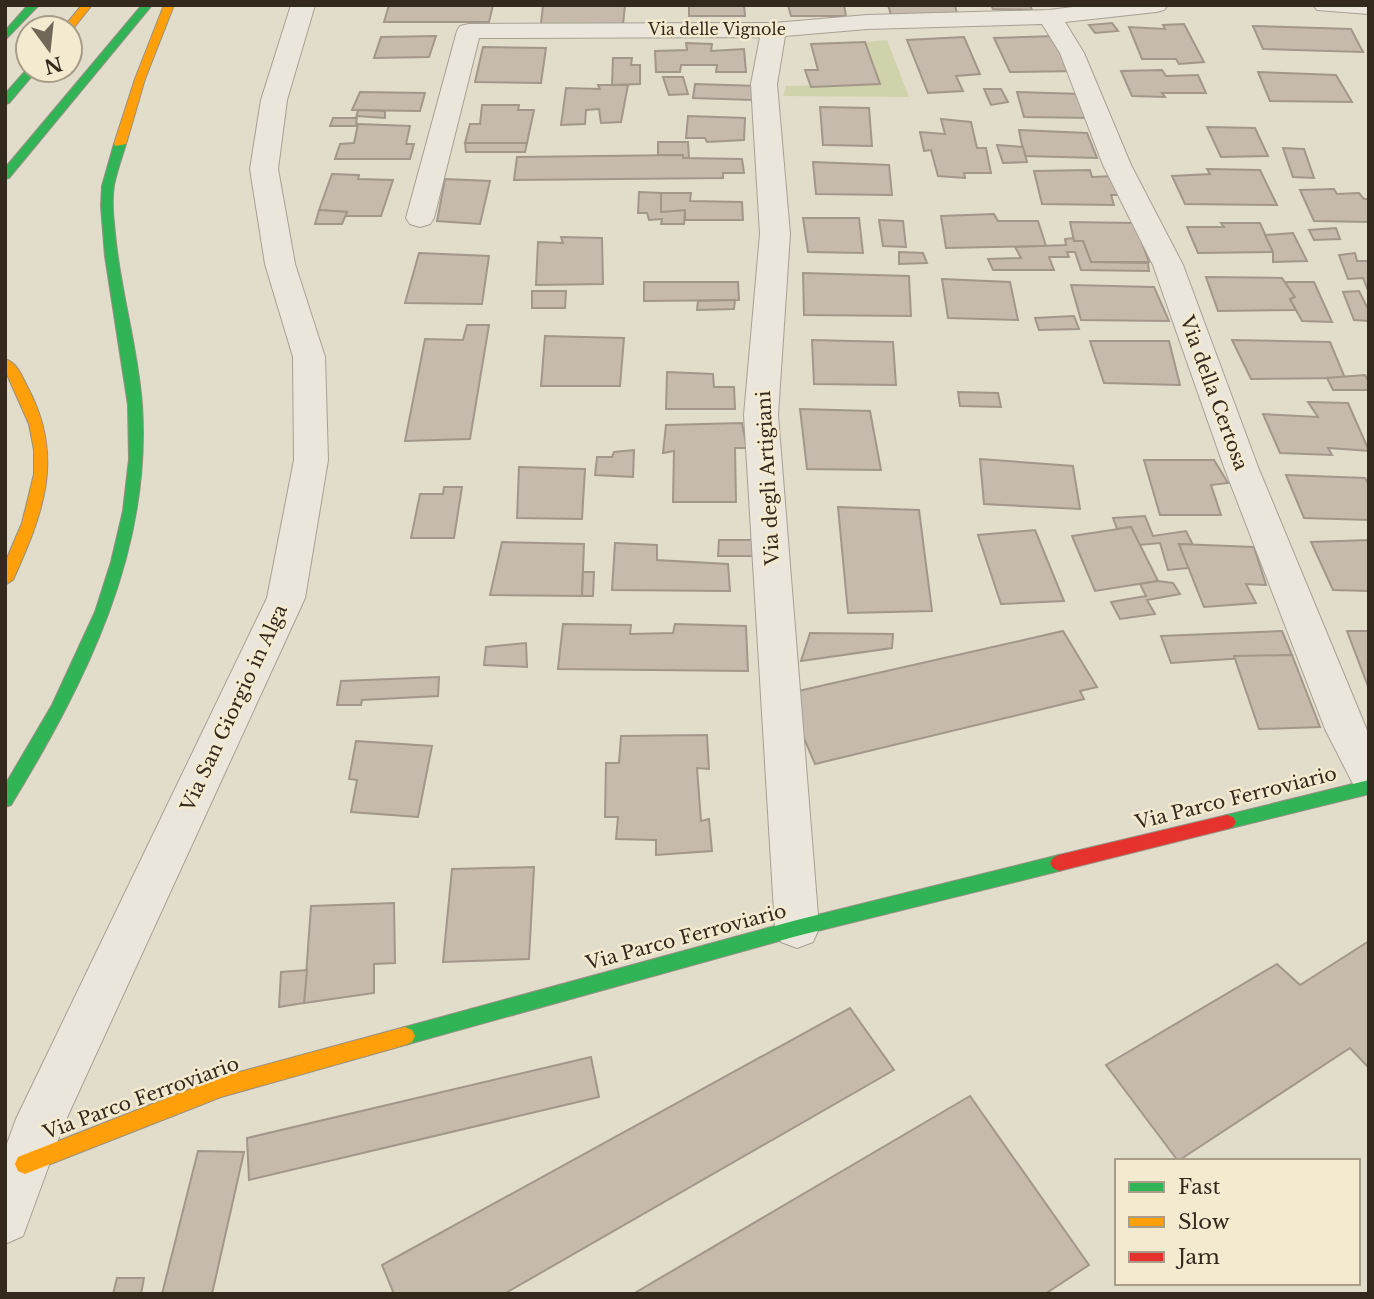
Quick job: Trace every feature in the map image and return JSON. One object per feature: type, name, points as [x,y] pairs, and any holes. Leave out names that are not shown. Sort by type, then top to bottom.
[{"type":"main road","points":[[5,37],[34,5]]},
{"type":"main road","points":[[5,176],[147,5]]},
{"type":"main road","points":[[5,800],[39,748],[78,674],[107,605],[128,530],[134,487],[135,405],[106,195],[130,109],[169,5]]},
{"type":"main road","points":[[5,101],[20,84]]},
{"type":"main road","points":[[5,363],[10,367],[32,407],[41,436],[43,462],[42,491],[5,580]]},
{"type":"main road","name":"Via Parco Ferroviario","points":[[25,1164],[221,1087],[797,928],[1369,787]]},
{"type":"street","name":"Via San Giorgio in Alga","points":[[5,1219],[41,1119],[286,598],[311,460],[309,357],[281,264],[264,169],[274,100],[303,5]]},
{"type":"street","points":[[518,31],[525,5]]},
{"type":"street","name":"Via delle Vignole","points":[[419,218],[469,31],[518,31],[658,17],[774,30],[866,14],[1049,17],[1156,5]]},
{"type":"street","points":[[1325,5],[1369,7]]},
{"type":"street","name":"Via della Certosa","points":[[1049,17],[1072,53],[1116,165],[1168,265],[1250,492],[1345,729],[1369,774]]},
{"type":"street","name":"Via degli Artigiani","points":[[774,30],[764,84],[775,234],[761,415],[797,928]]},
{"type":"green space","points":[[887,40],[909,97],[783,96],[786,86],[879,84],[865,42]]},
{"type":"building","points":[[389,5],[493,5],[489,22],[384,22]]},
{"type":"building","points":[[543,5],[625,5],[623,25],[541,24]]},
{"type":"building","points":[[689,5],[744,5],[745,16],[689,16]]},
{"type":"building","points":[[788,5],[844,5],[846,16],[791,16]]},
{"type":"building","points":[[888,5],[955,5],[957,14],[891,15]]},
{"type":"building","points":[[991,5],[1030,5],[1032,10],[993,9]]},
{"type":"building","points":[[1112,23],[1118,31],[1095,33],[1089,25]]},
{"type":"building","points":[[1184,24],[1204,62],[1179,64],[1176,59],[1142,59],[1129,27],[1165,29],[1163,25]]},
{"type":"building","points":[[1253,26],[1351,29],[1363,52],[1263,49]]},
{"type":"building","points":[[436,36],[429,57],[374,58],[381,37]]},
{"type":"building","points":[[1055,36],[1076,71],[1010,72],[994,38]]},
{"type":"building","points":[[964,37],[980,74],[956,76],[963,91],[928,93],[907,40]]},
{"type":"building","points":[[865,42],[880,84],[811,87],[805,70],[818,70],[811,44]]},
{"type":"building","points":[[686,43],[712,44],[711,51],[744,49],[746,72],[716,72],[717,65],[681,65],[680,72],[656,72],[655,51],[687,50]]},
{"type":"building","points":[[483,47],[546,48],[541,83],[475,82]]},
{"type":"building","points":[[613,58],[632,58],[631,65],[640,65],[640,84],[612,85]]},
{"type":"building","points":[[1162,70],[1166,76],[1198,75],[1206,93],[1162,93],[1165,97],[1132,96],[1121,71]]},
{"type":"building","points":[[1258,72],[1336,75],[1352,102],[1270,101]]},
{"type":"building","points":[[663,77],[683,77],[688,94],[669,95]]},
{"type":"building","points":[[695,84],[758,86],[754,100],[693,98]]},
{"type":"building","points":[[598,85],[628,85],[621,122],[601,123],[599,109],[586,110],[585,124],[561,125],[566,88],[600,89]]},
{"type":"building","points":[[984,89],[1001,89],[1008,102],[991,105]]},
{"type":"building","points":[[360,92],[425,93],[420,111],[352,110]]},
{"type":"building","points":[[1017,92],[1083,94],[1091,118],[1024,117]]},
{"type":"building","points":[[482,105],[519,105],[518,110],[534,110],[527,143],[465,143],[470,124],[480,124]]},
{"type":"building","points":[[820,107],[869,108],[872,146],[823,145]]},
{"type":"building","points":[[358,110],[385,111],[385,118],[357,116],[356,126],[330,126],[333,118],[356,118]]},
{"type":"building","points":[[688,116],[745,118],[744,140],[707,142],[705,138],[686,138]]},
{"type":"building","points":[[941,119],[971,122],[977,148],[986,148],[991,173],[964,173],[965,178],[938,176],[931,150],[924,151],[920,132],[945,134]]},
{"type":"building","points":[[358,124],[410,126],[406,144],[414,144],[410,159],[335,159],[340,144],[354,143]]},
{"type":"building","points":[[1207,127],[1255,128],[1268,156],[1221,157]]},
{"type":"building","points":[[1019,130],[1087,133],[1097,158],[1024,156]]},
{"type":"building","points":[[658,142],[688,142],[689,158],[683,158],[683,155],[658,155]]},
{"type":"building","points":[[465,143],[527,143],[525,152],[466,152]]},
{"type":"building","points":[[997,145],[1023,147],[1027,162],[1003,163]]},
{"type":"building","points":[[1283,148],[1304,149],[1314,178],[1293,177]]},
{"type":"building","points":[[683,155],[683,158],[742,159],[744,173],[723,173],[723,178],[514,180],[517,157]]},
{"type":"building","points":[[813,162],[889,165],[892,195],[816,194]]},
{"type":"building","points":[[1207,169],[1260,170],[1277,205],[1185,204],[1172,176],[1210,174]]},
{"type":"building","points":[[1090,170],[1092,177],[1114,176],[1121,195],[1111,195],[1114,205],[1042,204],[1034,171]]},
{"type":"building","points":[[332,174],[359,175],[358,179],[393,180],[381,216],[345,216],[347,212],[319,210]]},
{"type":"building","points":[[445,179],[490,181],[480,224],[437,221]]},
{"type":"building","points":[[1334,189],[1337,194],[1359,193],[1364,199],[1369,199],[1369,222],[1314,221],[1300,190]]},
{"type":"building","points":[[639,192],[661,193],[661,212],[685,210],[684,224],[661,224],[662,219],[649,220],[647,213],[638,213]]},
{"type":"building","points":[[661,193],[691,193],[690,201],[742,202],[743,220],[685,220],[685,210],[661,212]]},
{"type":"building","points":[[319,210],[347,212],[342,224],[315,224]]},
{"type":"building","points":[[994,214],[998,221],[1038,221],[1046,246],[946,248],[941,216]]},
{"type":"building","points":[[803,218],[859,218],[863,253],[808,252]]},
{"type":"building","points":[[879,220],[903,221],[906,247],[883,246]]},
{"type":"building","points":[[1070,222],[1135,223],[1149,262],[1091,262],[1083,241],[1074,241]]},
{"type":"building","points":[[1221,223],[1260,223],[1273,252],[1198,253],[1187,227],[1224,227]]},
{"type":"building","points":[[1336,228],[1340,239],[1314,240],[1309,230]]},
{"type":"building","points":[[1293,233],[1307,261],[1273,262],[1273,252],[1265,235]]},
{"type":"building","points":[[561,237],[602,238],[603,284],[536,285],[538,242],[563,243]]},
{"type":"building","points":[[1073,238],[1074,241],[1083,241],[1091,262],[1148,263],[1149,271],[1081,270],[1075,252],[1067,252],[1069,257],[1049,257],[1054,270],[993,270],[988,259],[1021,258],[1015,247],[1066,245],[1065,239]]},
{"type":"building","points":[[899,252],[923,253],[927,263],[899,264]]},
{"type":"building","points":[[419,253],[489,256],[482,304],[405,303]]},
{"type":"building","points":[[1355,253],[1357,261],[1369,261],[1369,293],[1363,278],[1348,279],[1339,255]]},
{"type":"building","points":[[803,273],[909,276],[911,316],[804,315]]},
{"type":"building","points":[[1206,277],[1282,278],[1295,297],[1290,299],[1296,310],[1218,311]]},
{"type":"building","points":[[942,279],[1010,282],[1018,320],[948,318]]},
{"type":"building","points":[[644,282],[738,282],[739,300],[644,301]]},
{"type":"building","points":[[1285,282],[1314,282],[1332,322],[1302,321],[1290,299],[1295,297]]},
{"type":"building","points":[[1071,285],[1154,287],[1169,321],[1081,320]]},
{"type":"building","points":[[532,291],[566,291],[565,308],[532,308]]},
{"type":"building","points":[[1359,291],[1369,311],[1369,321],[1354,320],[1343,292]]},
{"type":"building","points":[[735,300],[734,309],[697,310],[698,301]]},
{"type":"building","points":[[1074,316],[1079,329],[1039,330],[1035,318]]},
{"type":"building","points":[[467,325],[489,325],[470,439],[405,441],[425,339],[463,340]]},
{"type":"building","points":[[545,336],[624,338],[620,386],[541,386]]},
{"type":"building","points":[[812,340],[893,342],[896,385],[814,384]]},
{"type":"building","points":[[1232,340],[1330,342],[1345,378],[1251,379]]},
{"type":"building","points":[[1090,341],[1169,341],[1180,385],[1104,383]]},
{"type":"building","points":[[667,372],[713,374],[714,387],[734,387],[735,409],[666,409]]},
{"type":"building","points":[[1365,375],[1369,390],[1333,390],[1327,378]]},
{"type":"building","points":[[958,392],[998,393],[1001,407],[960,406]]},
{"type":"building","points":[[1308,402],[1348,403],[1369,451],[1328,448],[1332,455],[1280,453],[1263,414],[1318,417]]},
{"type":"building","points":[[800,409],[870,411],[881,470],[807,469]]},
{"type":"building","points":[[742,423],[747,448],[735,448],[736,502],[673,502],[674,451],[663,453],[666,425]]},
{"type":"building","points":[[634,450],[633,477],[595,475],[597,457],[612,457],[614,452]]},
{"type":"building","points":[[980,459],[1073,466],[1080,509],[984,504]]},
{"type":"building","points":[[1144,460],[1214,460],[1228,483],[1211,485],[1221,515],[1160,515]]},
{"type":"building","points":[[519,467],[585,469],[582,519],[517,518]]},
{"type":"building","points":[[1286,475],[1365,478],[1369,485],[1369,520],[1304,518]]},
{"type":"building","points":[[444,487],[462,487],[454,538],[411,538],[420,494],[443,494]]},
{"type":"building","points":[[838,507],[919,510],[932,611],[848,613]]},
{"type":"building","points":[[1145,516],[1153,536],[1186,531],[1193,545],[1179,544],[1189,568],[1168,570],[1160,543],[1139,545],[1131,527],[1117,529],[1113,518]]},
{"type":"building","points":[[1131,527],[1158,581],[1095,591],[1072,536]]},
{"type":"building","points":[[1035,530],[1064,601],[1001,604],[978,535]]},
{"type":"building","points":[[719,540],[760,540],[760,556],[718,556]]},
{"type":"building","points":[[1369,540],[1369,591],[1333,590],[1311,542]]},
{"type":"building","points":[[502,542],[584,544],[582,596],[490,595]]},
{"type":"building","points":[[615,543],[657,545],[657,560],[728,564],[730,591],[612,590]]},
{"type":"building","points":[[1179,544],[1254,547],[1266,585],[1246,584],[1256,603],[1204,607]]},
{"type":"building","points":[[583,572],[594,572],[593,596],[582,596]]},
{"type":"building","points":[[1158,581],[1173,583],[1180,594],[1147,600],[1155,614],[1120,619],[1111,602],[1146,596],[1140,584]]},
{"type":"building","points":[[563,624],[631,625],[630,634],[673,633],[675,624],[746,626],[748,671],[558,669]]},
{"type":"building","points":[[1063,631],[1097,687],[1080,691],[1084,699],[815,764],[785,694]]},
{"type":"building","points":[[1282,631],[1292,655],[1171,663],[1161,636]]},
{"type":"building","points":[[1347,631],[1369,631],[1369,689]]},
{"type":"building","points":[[810,633],[893,634],[892,648],[801,661]]},
{"type":"building","points":[[526,643],[527,667],[484,665],[486,647]]},
{"type":"building","points":[[1292,655],[1320,727],[1259,729],[1234,656]]},
{"type":"building","points":[[439,677],[438,696],[362,700],[361,705],[337,705],[341,681]]},
{"type":"building","points":[[707,735],[709,769],[697,768],[701,821],[709,819],[712,851],[656,855],[656,840],[616,839],[618,817],[605,817],[606,763],[619,763],[621,736]]},
{"type":"building","points":[[356,741],[432,746],[418,817],[351,812],[357,780],[349,779]]},
{"type":"building","points":[[534,867],[529,959],[443,962],[452,869]]},
{"type":"building","points":[[394,903],[395,963],[374,964],[374,993],[304,1003],[311,906]]},
{"type":"building","points":[[1369,941],[1369,1068],[1350,1048],[1181,1159],[1176,1159],[1106,1065],[1277,964],[1300,985]]},
{"type":"building","points":[[307,970],[304,1003],[279,1007],[281,972]]},
{"type":"building","points":[[850,1008],[894,1070],[504,1294],[394,1294],[382,1265]]},
{"type":"building","points":[[591,1057],[599,1097],[249,1180],[247,1138]]},
{"type":"building","points":[[970,1096],[1089,1265],[1045,1294],[633,1294]]},
{"type":"building","points":[[198,1151],[244,1152],[212,1294],[162,1294]]},
{"type":"building","points":[[117,1278],[144,1278],[141,1294],[113,1294]]},
{"type":"traffic: fast","points":[[5,37],[34,5]]},
{"type":"traffic: fast","points":[[5,176],[147,5]]},
{"type":"traffic: fast","points":[[5,101],[20,84]]},
{"type":"traffic: fast","points":[[5,800],[33,755],[82,661],[103,612],[119,562],[130,511],[136,459],[135,405],[111,256],[107,206],[108,186],[120,144]]},
{"type":"traffic: fast","points":[[1227,822],[1369,787]]},
{"type":"traffic: fast","points":[[405,1036],[797,928],[1059,863]]},
{"type":"traffic: slow","points":[[80,14],[87,5]]},
{"type":"traffic: slow","points":[[120,144],[140,79],[169,5]]},
{"type":"traffic: slow","points":[[5,363],[10,367],[26,397],[36,424],[41,450],[37,498],[30,523],[5,580]]},
{"type":"traffic: slow","points":[[25,1164],[221,1087],[405,1036]]},
{"type":"traffic: jam","points":[[1059,863],[1227,822]]}]
